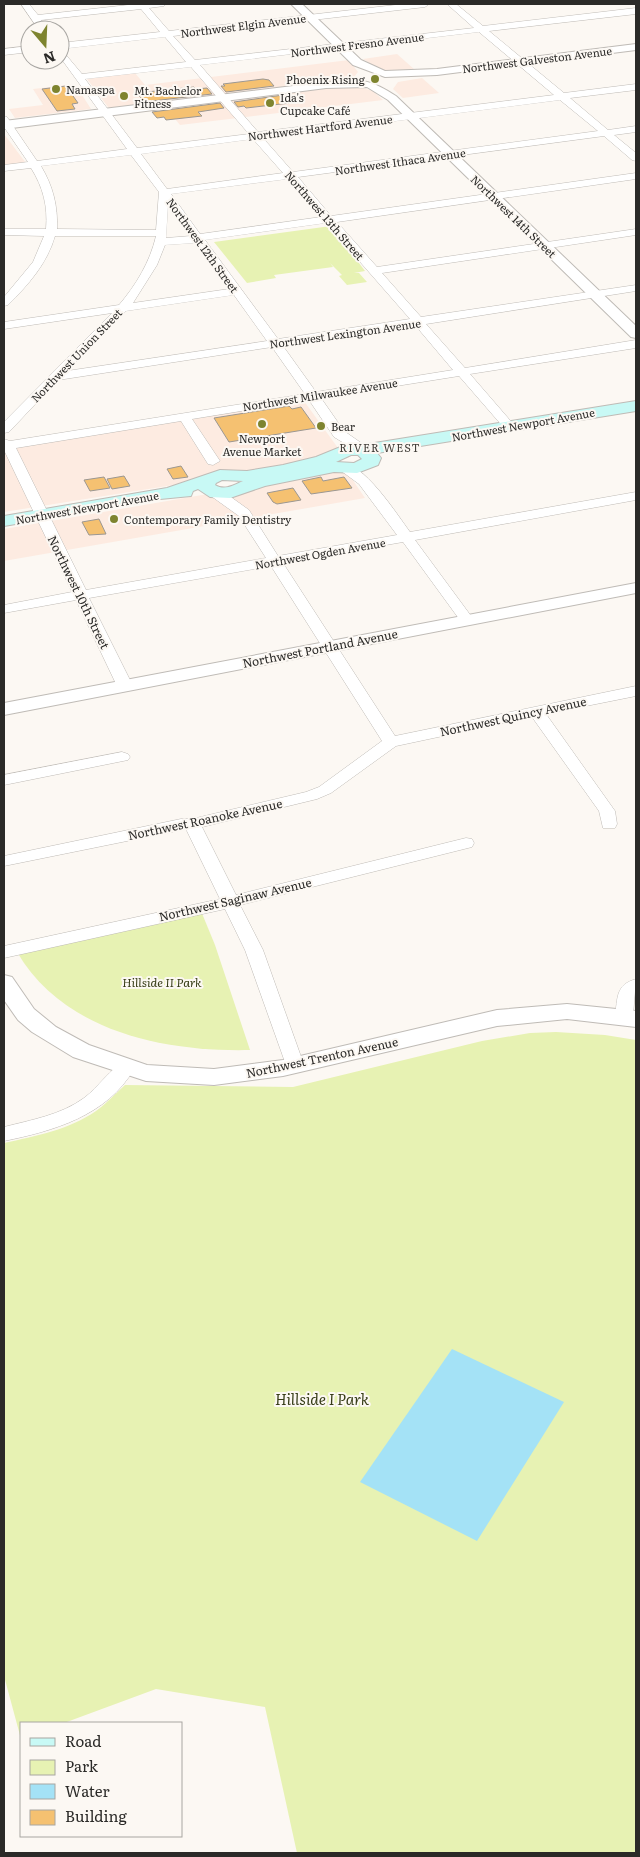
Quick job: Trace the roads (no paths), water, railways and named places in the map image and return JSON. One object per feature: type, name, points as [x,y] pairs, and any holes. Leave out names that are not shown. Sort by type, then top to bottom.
[{"type":"main road","name":"Northwest Newport Avenue","points":[[339,457],[357,468],[388,453],[419,442],[633,405]]},
{"type":"main road","points":[[237,486],[294,474],[339,457]]},
{"type":"main road","name":"Northwest Newport Avenue","points":[[4,521],[211,486],[237,486]]},
{"type":"street","points":[[25,4],[35,18],[161,4]]},
{"type":"street","points":[[296,4],[357,63],[387,78],[388,88],[394,95],[392,98]]},
{"type":"street","name":"Northwest Elgin Avenue","points":[[70,45],[426,4]]},
{"type":"street","points":[[451,4],[636,158]]},
{"type":"street","name":"Northwest 13th Street","points":[[142,5],[509,426]]},
{"type":"street","name":"Northwest Fresno Avenue","points":[[79,77],[636,11]]},
{"type":"street","name":"Northwest Galveston Avenue","points":[[363,81],[636,48]]},
{"type":"street","points":[[4,52],[20,50]]},
{"type":"street","points":[[4,303],[43,258],[51,232],[52,214],[48,193],[34,164],[5,123],[363,81],[357,63]]},
{"type":"street","name":"Northwest 12th Street","points":[[70,65],[312,395],[339,457],[366,464],[407,537],[467,620]]},
{"type":"street","name":"Northwest 14th Street","points":[[363,81],[392,98],[636,334]]},
{"type":"street","name":"Northwest Hartford Avenue","points":[[4,168],[636,87]]},
{"type":"street","name":"Northwest Ithaca Avenue","points":[[164,192],[636,129]]},
{"type":"street","points":[[4,232],[198,238],[636,176]]},
{"type":"street","name":"Northwest Union Street","points":[[4,429],[89,344],[122,308],[147,275],[160,238],[164,192]]},
{"type":"street","points":[[374,271],[636,232]]},
{"type":"street","name":"Northwest Lexington Avenue","points":[[54,377],[636,288]]},
{"type":"street","points":[[4,325],[236,290]]},
{"type":"street","name":"Northwest Milwaukee Avenue","points":[[6,444],[636,344]]},
{"type":"street","points":[[184,416],[213,461],[237,486],[244,513],[391,742]]},
{"type":"street","name":"Northwest 10th Street","points":[[6,444],[125,686]]},
{"type":"street","points":[[211,486],[213,461]]},
{"type":"street","name":"Northwest Ogden Avenue","points":[[4,609],[636,496]]},
{"type":"street","name":"Northwest Portland Avenue","points":[[4,709],[636,588]]},
{"type":"street","name":"Northwest Quincy Avenue","points":[[391,742],[636,691]]},
{"type":"street","points":[[536,712],[607,811],[609,824]]},
{"type":"street","name":"Northwest Roanoke Avenue","points":[[4,861],[181,824],[192,824],[320,792],[391,742]]},
{"type":"street","points":[[4,780],[122,757]]},
{"type":"street","points":[[192,824],[254,950],[295,1065]]},
{"type":"street","name":"Northwest Saginaw Avenue","points":[[4,952],[230,902],[466,843]]},
{"type":"street","name":"Northwest Trenton Avenue","points":[[4,982],[25,1013],[60,1040],[94,1058],[125,1069],[153,1075],[214,1076],[251,1074],[473,1022],[505,1017],[582,1013],[630,1018],[628,990],[636,985]]},
{"type":"street","points":[[4,1134],[59,1120],[81,1110],[102,1094],[125,1069]]},
{"type":"water","points":[[452,1349],[564,1402],[477,1541],[360,1482]]},
{"type":"place","name":"Phoenix Rising","points":[[375,79]]},
{"type":"place","name":"Namaspa","points":[[56,89]]},
{"type":"place","name":"Mt. Bachelor Fitness","points":[[124,96]]},
{"type":"place","name":"Ida's Cupcake Café","points":[[270,103]]},
{"type":"place","name":"Newport Avenue Market","points":[[262,424]]},
{"type":"place","name":"Bear","points":[[321,426]]},
{"type":"place","name":"Contemporary Family Dentistry","points":[[114,519]]},
{"type":"district","name":"RIVER WEST","points":[[380,447]]},
{"type":"park label","name":"Hillside II Park","points":[[162,982]]},
{"type":"park label","name":"Hillside I Park","points":[[322,1398]]}]
